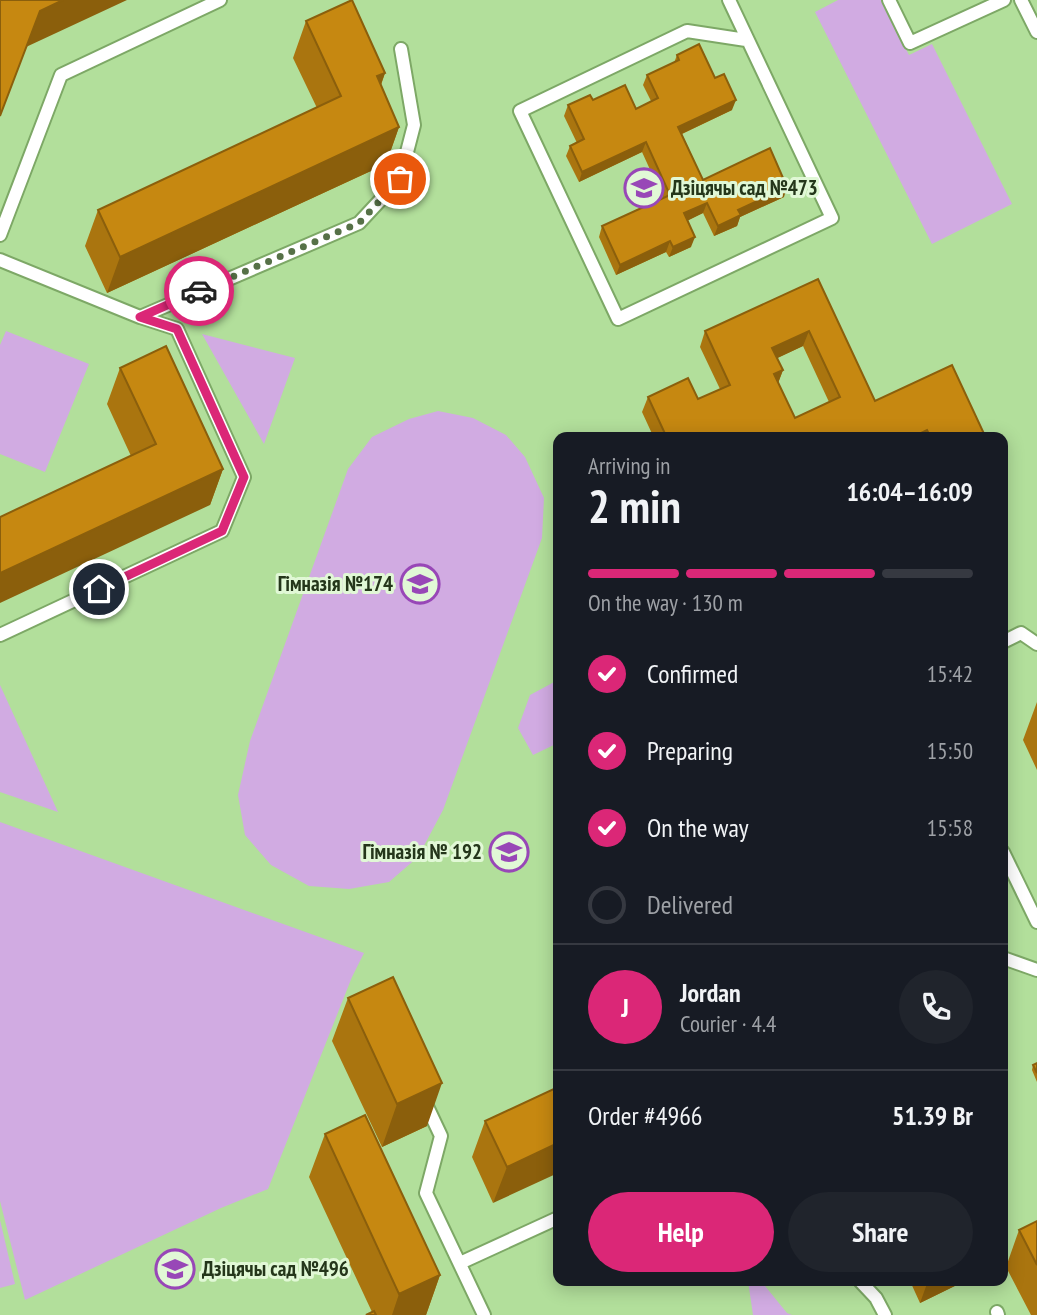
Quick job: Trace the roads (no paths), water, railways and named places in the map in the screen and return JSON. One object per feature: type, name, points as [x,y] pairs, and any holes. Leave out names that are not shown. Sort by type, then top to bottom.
[{"type":"lane","points":[[0,234],[61,75],[220,0]]},
{"type":"lane","points":[[729,0],[832,218],[618,319],[520,111],[687,31],[746,40]]},
{"type":"lane","points":[[889,0],[910,43],[1004,0]]},
{"type":"lane","points":[[1021,0],[1037,32]]},
{"type":"lane","points":[[140,317],[359,223],[400,179],[414,125],[401,49]]},
{"type":"lane","points":[[0,260],[140,317],[177,329],[244,477],[222,531],[0,635]]},
{"type":"lane","points":[[1008,640],[1021,633],[1037,644]]},
{"type":"lane","points":[[1008,862],[1037,922]]},
{"type":"lane","points":[[1008,960],[1037,970]]},
{"type":"lane","points":[[418,1088],[441,1136],[426,1193],[484,1315]]},
{"type":"lane","points":[[460,1263],[553,1220]]},
{"type":"lane","points":[[865,1286],[876,1298],[885,1315]]},
{"type":"place","name":"Дзіцячы сад №473","points":[[644,188]]},
{"type":"place","name":"Гімназія №174","points":[[420,584]]},
{"type":"place","name":"Гімназія № 192","points":[[509,852]]},
{"type":"place","name":"Дзіцячы сад №496","points":[[175,1269]]}]
